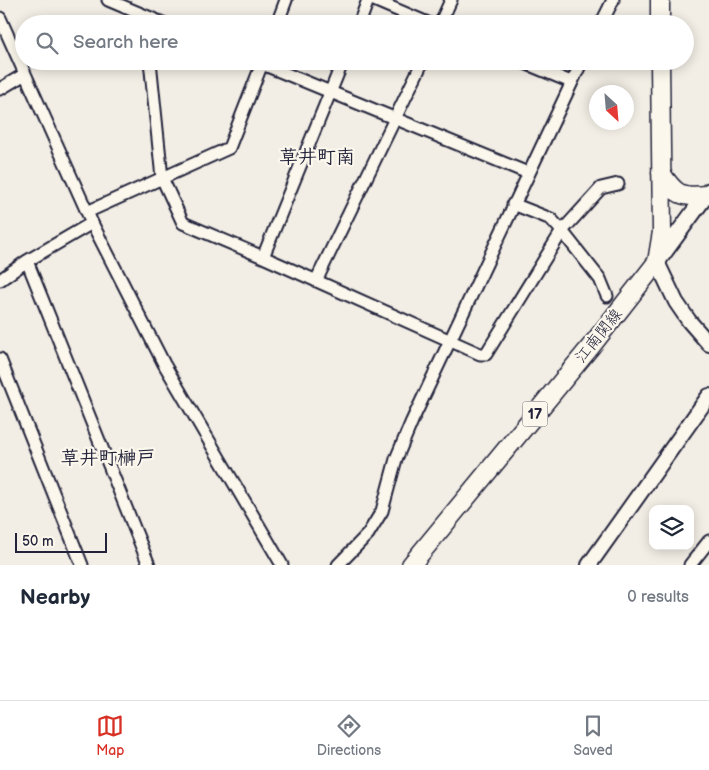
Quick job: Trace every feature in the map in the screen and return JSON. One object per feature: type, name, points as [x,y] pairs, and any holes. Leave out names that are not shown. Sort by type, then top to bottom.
[{"type":"main road","points":[[660,0],[660,15]]},
{"type":"main road","points":[[658,262],[662,232],[660,70]]},
{"type":"main road","points":[[661,174],[671,188],[688,197],[708,193]]},
{"type":"main road","points":[[658,262],[708,193]]},
{"type":"main road","name":"江南関線","points":[[412,565],[658,262]]},
{"type":"street","points":[[108,0],[136,15]]},
{"type":"street","points":[[280,15],[286,0]]},
{"type":"street","points":[[362,15],[368,0]]},
{"type":"street","points":[[374,0],[409,15]]},
{"type":"street","points":[[444,15],[451,0]]},
{"type":"street","points":[[606,15],[613,0]]},
{"type":"street","points":[[0,18],[15,52]]},
{"type":"street","points":[[23,70],[90,217],[164,364],[282,565]]},
{"type":"street","points":[[151,70],[162,178],[182,223],[480,354],[486,354],[562,231],[601,188],[618,184]]},
{"type":"street","points":[[0,280],[90,217],[162,178],[229,148],[257,70]]},
{"type":"street","points":[[279,70],[395,120],[528,173]]},
{"type":"street","points":[[263,257],[340,70]]},
{"type":"street","points":[[316,281],[419,70]]},
{"type":"street","points":[[542,70],[571,82]]},
{"type":"street","points":[[338,565],[368,534],[382,511],[396,458],[412,421],[577,70]]},
{"type":"street","points":[[0,89],[25,74]]},
{"type":"street","points":[[513,204],[551,219],[600,278],[608,296]]},
{"type":"street","points":[[28,261],[149,565]]},
{"type":"street","points":[[658,262],[676,302],[689,321],[709,344]]},
{"type":"street","points":[[0,359],[82,565]]},
{"type":"street","points":[[589,565],[709,396]]},
{"type":"street","points":[[690,565],[709,541]]},
{"type":"district","name":"草井町南","points":[[317,157]]},
{"type":"district","name":"草井町榊戸","points":[[108,458]]}]
